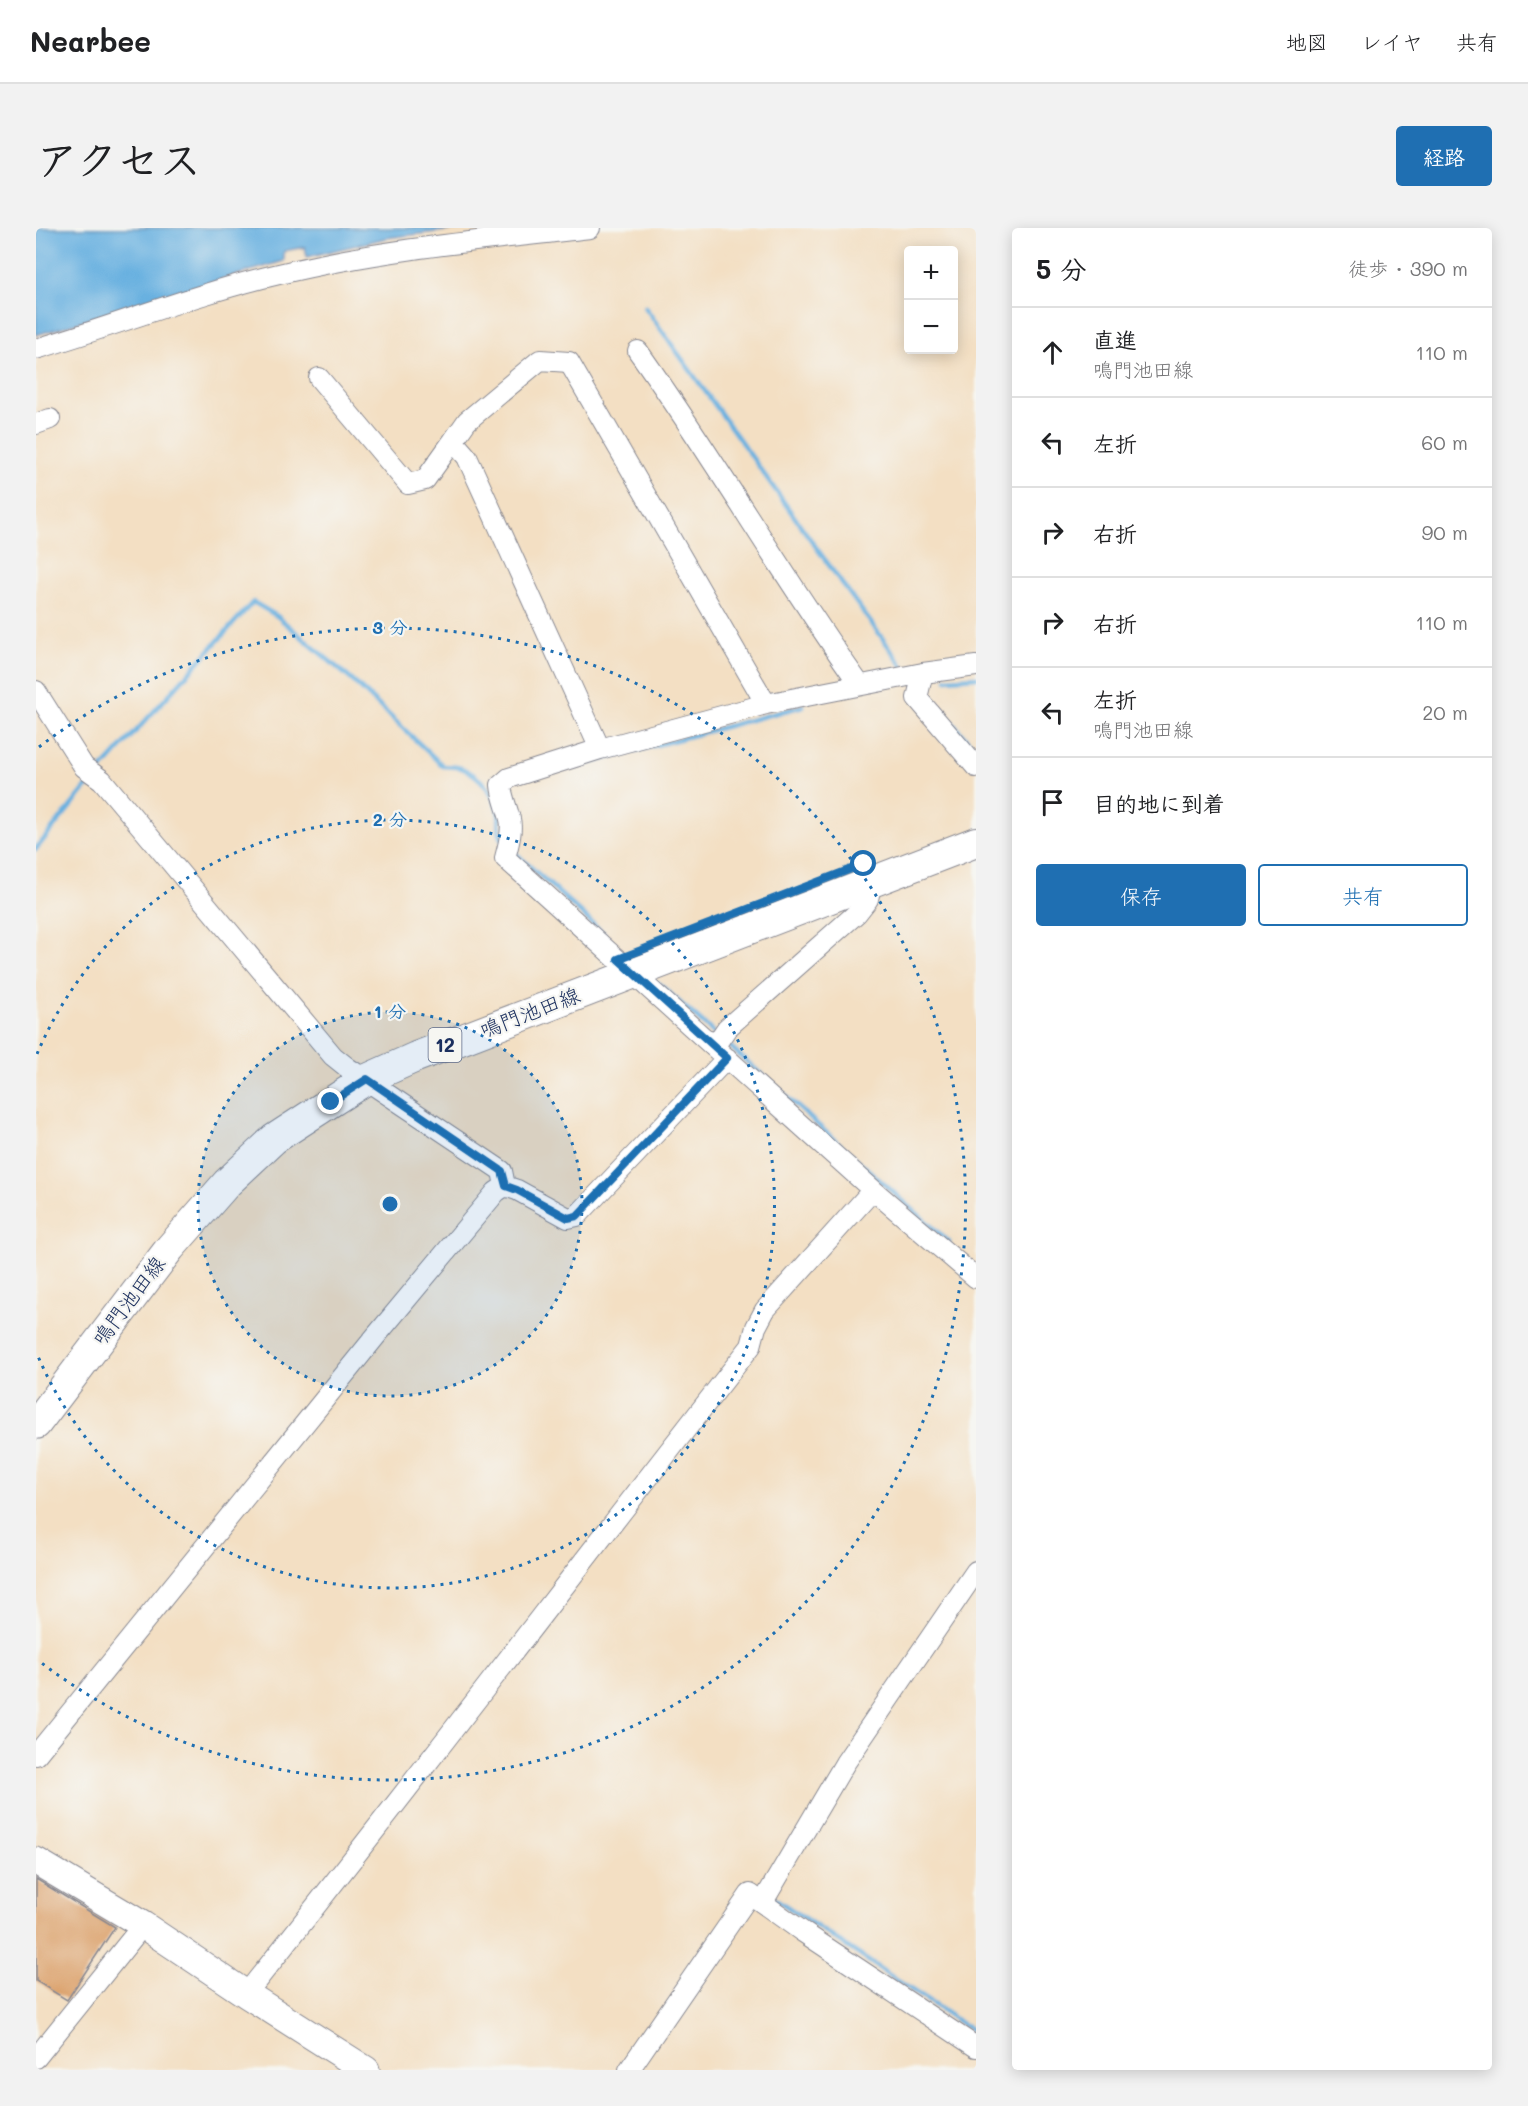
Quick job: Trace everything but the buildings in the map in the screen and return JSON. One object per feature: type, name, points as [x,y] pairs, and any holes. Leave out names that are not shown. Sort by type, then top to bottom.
[{"type":"main road","name":"鳴門池田線","points":[[36,1393],[156,1234],[212,1170],[264,1123],[319,1084],[416,1057],[626,966],[976,821]]},
{"type":"main road","name":"鳴門池田線","points":[[626,966],[872,882],[976,842]]},
{"type":"main road","name":"鳴門池田線","points":[[36,1424],[170,1248],[226,1182],[274,1139],[358,1074]]},
{"type":"street","points":[[36,349],[177,303],[289,272],[375,253],[590,228]]},
{"type":"street","points":[[638,351],[726,481],[815,622],[860,685]]},
{"type":"street","points":[[319,378],[408,484],[425,480],[467,421],[540,360],[569,362],[766,704]]},
{"type":"street","points":[[453,441],[467,457],[600,749]]},
{"type":"street","points":[[976,666],[860,685],[766,704],[600,749],[509,778],[501,785],[502,796],[511,820],[510,839],[505,858],[626,966],[722,1044],[873,1190],[976,1278]]},
{"type":"street","points":[[922,674],[917,698],[976,767]]},
{"type":"street","points":[[36,691],[84,766],[102,780],[333,1056],[502,1171],[506,1186]]},
{"type":"street","points":[[506,1186],[568,1218],[577,1216],[722,1044],[857,913],[868,899],[872,882]]},
{"type":"street","points":[[36,1755],[375,1337],[496,1192],[506,1186]]},
{"type":"street","points":[[246,1994],[752,1346],[756,1327],[765,1310],[873,1190]]},
{"type":"street","points":[[762,1897],[844,1763],[976,1571]]},
{"type":"street","points":[[36,1861],[144,1925],[246,1994],[366,2070]]},
{"type":"street","points":[[629,2070],[750,1894],[762,1897],[803,1932],[976,2046]]},
{"type":"street","points":[[36,2058],[144,1925]]},
{"type":"water","points":[[36,228],[470,228],[386,238],[307,257],[305,247],[284,251],[284,261],[36,335]]},
{"type":"waterway","points":[[645,307],[903,666]]},
{"type":"waterway","points":[[98,773],[253,602],[277,616],[353,681],[443,766],[461,768],[475,775],[486,787],[497,808],[500,832],[504,842]]},
{"type":"waterway","points":[[947,679],[976,677]]},
{"type":"waterway","points":[[928,695],[976,750]]},
{"type":"waterway","points":[[574,767],[803,706]]},
{"type":"waterway","points":[[36,849],[93,779]]},
{"type":"waterway","points":[[512,850],[604,934]]},
{"type":"waterway","points":[[658,983],[716,1035]]},
{"type":"waterway","points":[[725,1042],[949,1242]]},
{"type":"waterway","points":[[773,1897],[976,2033]]},
{"type":"route","points":[[331,1102],[367,1079],[502,1171],[506,1186],[568,1218],[577,1216],[727,1058],[618,959],[864,864]]}]
